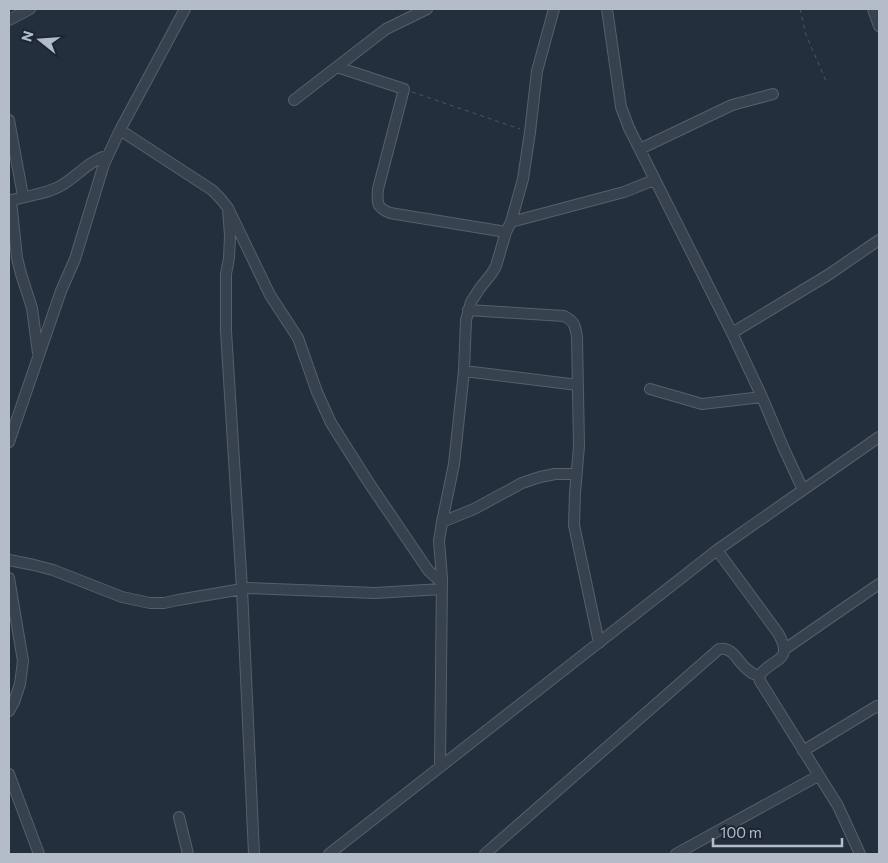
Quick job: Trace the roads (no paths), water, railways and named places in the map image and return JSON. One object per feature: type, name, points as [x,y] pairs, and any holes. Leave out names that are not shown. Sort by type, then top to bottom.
[{"type":"street","points":[[9,20],[30,9]]},
{"type":"street","points":[[9,442],[61,291],[75,259],[104,164],[179,14],[186,9]]},
{"type":"street","points":[[294,100],[386,29],[427,9]]},
{"type":"street","points":[[440,767],[442,586],[439,541],[454,464],[464,370],[466,320],[471,302],[496,266],[506,232],[511,222],[523,178],[537,71],[554,9]]},
{"type":"street","points":[[607,9],[621,107],[629,128],[732,333],[803,490]]},
{"type":"street","points":[[872,9],[879,26]]},
{"type":"street","points":[[337,67],[404,90],[378,189],[377,202],[380,207],[390,213],[506,232]]},
{"type":"street","points":[[640,149],[732,105],[773,94]]},
{"type":"street","points":[[9,120],[22,196]]},
{"type":"street","points":[[120,130],[212,190],[228,208],[270,295],[298,338],[317,392],[331,423],[368,483],[428,570],[442,586]]},
{"type":"street","points":[[38,357],[32,308],[21,274],[10,200],[55,189],[98,158],[108,155]]},
{"type":"street","points":[[511,222],[624,192],[654,180]]},
{"type":"street","points":[[228,208],[230,236],[226,274],[226,331],[242,589],[254,854]]},
{"type":"street","points":[[732,333],[828,275],[879,240]]},
{"type":"street","points":[[468,310],[564,316],[572,320],[575,325],[577,337],[579,446],[574,493],[574,525],[598,642]]},
{"type":"street","points":[[464,370],[578,385]]},
{"type":"street","points":[[650,389],[702,404],[762,397]]},
{"type":"street","points":[[329,854],[716,550],[879,437]]},
{"type":"street","points":[[442,522],[474,509],[522,483],[555,474],[576,474]]},
{"type":"street","points":[[716,550],[778,633],[785,648]]},
{"type":"street","points":[[9,560],[44,568],[122,597],[150,603],[164,603],[242,589],[260,588],[375,593],[442,586]]},
{"type":"street","points":[[9,578],[23,661],[20,684],[9,711]]},
{"type":"street","points":[[759,676],[782,656],[785,648],[879,584]]},
{"type":"street","points":[[486,854],[719,649],[723,648],[732,652],[748,671],[759,676]]},
{"type":"street","points":[[759,676],[762,687],[838,806],[858,854]]},
{"type":"street","points":[[803,751],[876,706],[879,708]]},
{"type":"street","points":[[9,774],[39,854]]},
{"type":"street","points":[[676,854],[818,776]]},
{"type":"street","points":[[179,817],[188,854]]}]
